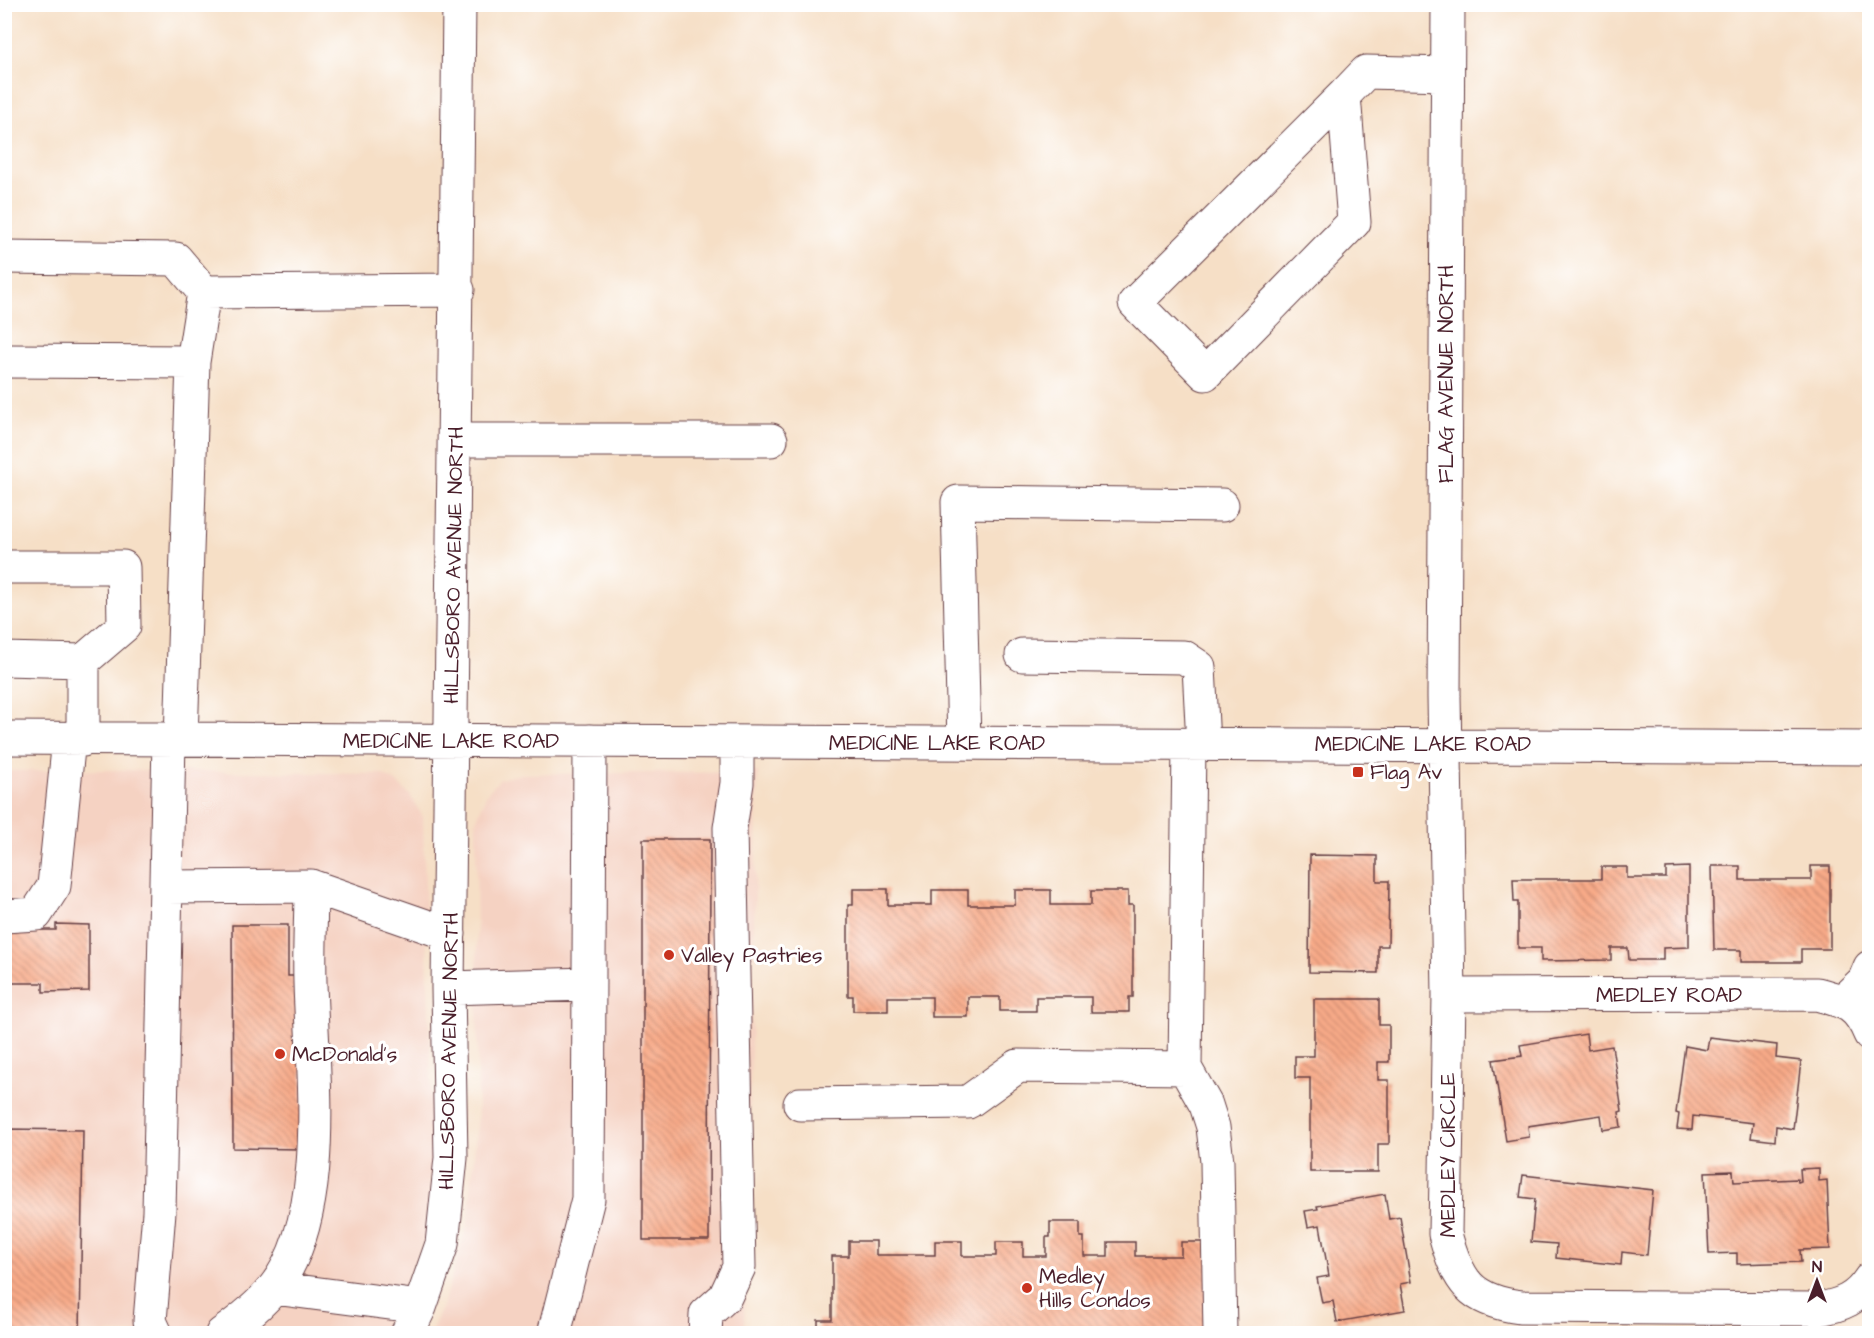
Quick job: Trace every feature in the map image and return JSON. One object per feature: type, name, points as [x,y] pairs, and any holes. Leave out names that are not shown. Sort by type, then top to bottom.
[{"type":"street","name":"HILLSBORO AVENUE NORTH","points":[[413,1320],[442,1244],[451,1158],[448,988],[458,290],[459,4]]},
{"type":"street","name":"FLAG AVENUE NORTH","points":[[1446,744],[1448,4]]},
{"type":"street","points":[[1344,95],[1354,222],[1205,374],[1135,303],[1366,72],[1447,74]]},
{"type":"street","points":[[4,257],[176,259],[204,292],[194,362],[166,887],[159,1212],[150,1321],[156,1334]]},
{"type":"street","points":[[204,292],[458,290]]},
{"type":"street","points":[[4,361],[194,362]]},
{"type":"street","points":[[455,440],[771,440]]},
{"type":"street","points":[[964,743],[958,502],[1222,505]]},
{"type":"street","points":[[4,567],[123,567],[124,627],[83,661],[4,659]]},
{"type":"street","points":[[1022,655],[1184,657],[1199,667],[1185,1068],[1206,1105],[1213,1127],[1217,1162],[1220,1334]]},
{"type":"street","points":[[4,916],[36,914],[54,886],[76,739],[83,661]]},
{"type":"street","name":"MEDICINE LAKE ROAD","points":[[4,738],[1869,748]]},
{"type":"street","points":[[554,1334],[588,1199],[590,741]]},
{"type":"street","points":[[705,1334],[705,1314],[725,1297],[739,1267],[730,828],[737,783],[737,742]]},
{"type":"street","name":"MEDLEY CIRCLE","points":[[1446,744],[1449,995],[1445,1234],[1453,1264],[1470,1288],[1494,1304],[1521,1307],[1820,1309],[1840,1305],[1860,1293],[1869,1279]]},
{"type":"street","points":[[166,887],[311,886],[450,934]]},
{"type":"street","points":[[222,1334],[241,1320],[274,1288],[292,1254],[306,1220],[316,1132],[310,979],[311,886]]},
{"type":"street","points":[[1869,967],[1864,981],[1843,1001],[1861,1014],[1869,1035]]},
{"type":"street","points":[[448,988],[589,984]]},
{"type":"street","name":"MEDLEY ROAD","points":[[1449,995],[1817,994],[1843,1001]]},
{"type":"street","points":[[800,1104],[968,1102],[1018,1066],[1185,1068]]},
{"type":"street","points":[[274,1288],[413,1320]]},
{"type":"shaded area","points":[[115,770],[382,774],[395,781],[410,795],[423,817],[433,1148],[426,1235],[384,1333],[5,1333],[4,771]]},
{"type":"shaded area","points":[[758,772],[744,1333],[430,1334],[442,1308],[468,1223],[478,1112],[476,821],[487,793],[500,779],[522,774]]},
{"type":"building","points":[[643,839],[710,839],[709,1240],[643,1240]]},
{"type":"building","points":[[1310,855],[1377,856],[1377,881],[1389,881],[1388,946],[1378,946],[1378,973],[1309,972]]},
{"type":"building","points":[[1712,866],[1740,866],[1740,880],[1811,880],[1811,866],[1830,866],[1830,949],[1801,949],[1801,962],[1741,962],[1741,950],[1714,950]]},
{"type":"building","points":[[1601,867],[1627,867],[1627,878],[1666,878],[1666,868],[1689,867],[1689,947],[1663,948],[1663,960],[1629,960],[1628,948],[1611,948],[1611,960],[1541,961],[1541,948],[1518,948],[1518,902],[1514,902],[1513,879],[1601,879]]},
{"type":"building","points":[[853,889],[888,889],[888,905],[932,905],[932,890],[968,890],[968,905],[1015,905],[1015,890],[1051,890],[1051,905],[1091,905],[1091,891],[1128,891],[1128,905],[1133,905],[1133,997],[1129,997],[1129,1012],[1091,1012],[1091,997],[1036,997],[1036,1011],[1000,1011],[1000,997],[968,997],[968,1017],[932,1017],[932,997],[888,997],[888,1011],[853,1011],[853,996],[848,996],[848,905],[853,905]]},
{"type":"building","points":[[56,924],[89,925],[89,991],[43,992],[43,983],[4,983],[4,930],[56,930]]},
{"type":"building","points":[[232,925],[288,925],[288,976],[302,976],[302,1149],[233,1148]]},
{"type":"building","points":[[1314,999],[1379,999],[1379,1025],[1389,1025],[1389,1062],[1378,1062],[1378,1080],[1389,1080],[1389,1144],[1378,1144],[1378,1172],[1310,1172],[1310,1078],[1295,1078],[1295,1056],[1314,1056]]},
{"type":"building","points":[[1586,1034],[1588,1050],[1612,1046],[1622,1111],[1619,1112],[1621,1127],[1603,1130],[1601,1115],[1528,1126],[1529,1137],[1506,1141],[1493,1060],[1522,1056],[1520,1045]]},
{"type":"building","points":[[1709,1037],[1777,1045],[1776,1058],[1801,1061],[1793,1129],[1776,1126],[1775,1141],[1751,1138],[1753,1123],[1693,1116],[1692,1130],[1677,1129],[1679,1114],[1676,1113],[1685,1046],[1707,1050]]},
{"type":"building","points":[[4,1129],[83,1130],[80,1334],[4,1334]]},
{"type":"building","points":[[1819,1168],[1819,1181],[1827,1180],[1830,1249],[1800,1250],[1801,1262],[1737,1264],[1737,1253],[1709,1254],[1705,1172],[1733,1171],[1734,1182],[1797,1179],[1798,1182],[1801,1181],[1800,1169]]},
{"type":"building","points":[[1523,1175],[1653,1190],[1647,1255],[1622,1252],[1621,1265],[1556,1258],[1557,1244],[1531,1242],[1535,1199],[1520,1197]]},
{"type":"building","points":[[1385,1194],[1389,1219],[1400,1217],[1411,1282],[1400,1284],[1405,1310],[1337,1322],[1333,1301],[1322,1303],[1317,1278],[1329,1276],[1320,1225],[1308,1227],[1305,1211],[1318,1209],[1317,1206]]},
{"type":"building","name":"Medley Hills Condos","points":[[1050,1222],[1080,1222],[1080,1237],[1084,1237],[1084,1256],[1108,1256],[1108,1242],[1135,1242],[1135,1256],[1181,1256],[1181,1242],[1208,1242],[1223,1334],[818,1334],[818,1320],[832,1320],[832,1256],[849,1256],[849,1241],[876,1241],[876,1255],[935,1255],[935,1241],[962,1241],[962,1256],[996,1256],[996,1242],[1023,1242],[1023,1256],[1046,1256],[1046,1237],[1050,1237]]},
{"type":"place","name":"Flag Av","points":[[1358,772]]},
{"type":"place","name":"Valley Pastries","points":[[669,955]]},
{"type":"place","name":"McDonald's","points":[[280,1054]]},
{"type":"place","name":"Medley Hills Condos","points":[[1027,1288]]}]
